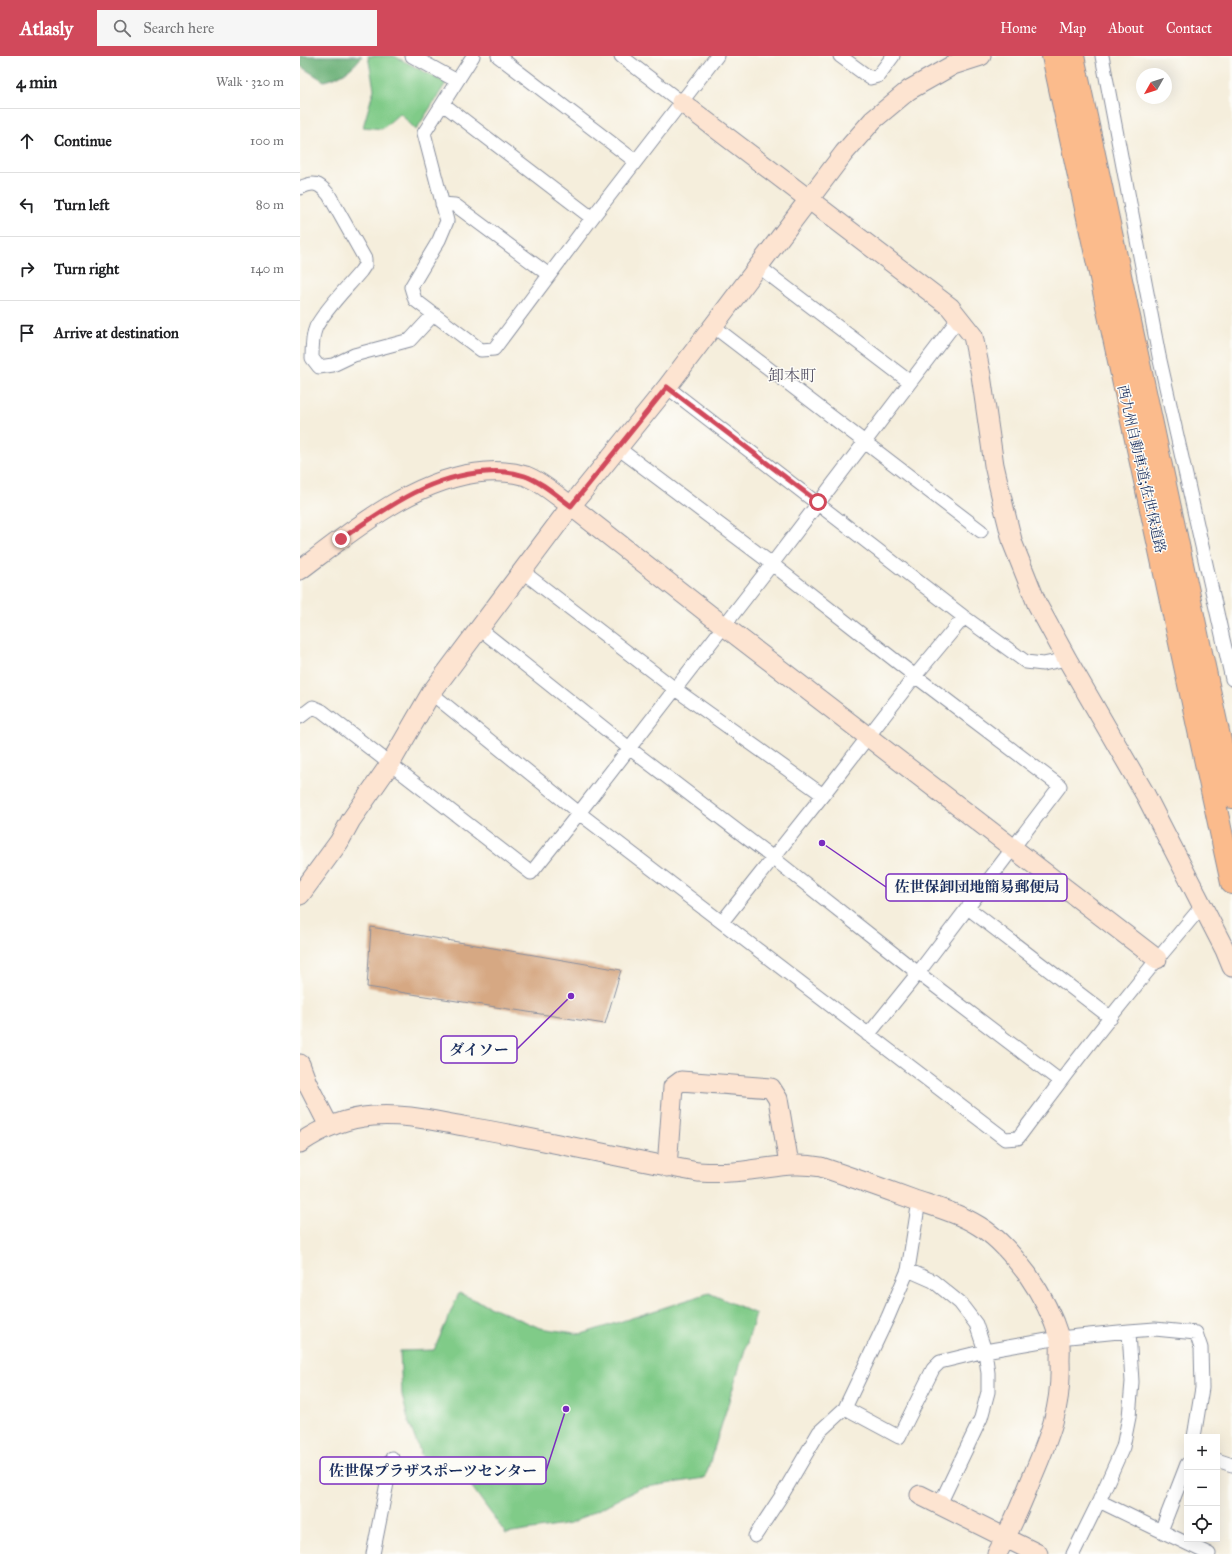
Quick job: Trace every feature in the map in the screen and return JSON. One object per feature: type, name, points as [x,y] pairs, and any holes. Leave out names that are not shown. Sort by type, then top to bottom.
[{"type":"highway","name":"西九州自動車道;佐世保道路","points":[[1053,56],[1232,883]]},
{"type":"highway","name":"西九州自動車道;佐世保道路","points":[[1073,56],[1232,796]]},
{"type":"street","points":[[412,56],[457,81]]},
{"type":"street","points":[[473,56],[424,133],[447,222],[439,240],[411,287],[415,300],[481,350],[494,349],[635,161],[717,56]]},
{"type":"street","points":[[498,56],[635,161]]},
{"type":"street","points":[[621,56],[950,307],[973,336],[982,375],[994,465],[1013,544],[1037,604],[1145,794],[1202,906],[1228,948],[1232,967]]},
{"type":"street","points":[[840,56],[870,78],[878,76],[893,56]]},
{"type":"street","points":[[300,894],[339,842],[351,820],[390,764],[431,693],[571,506],[667,387],[844,153],[873,120],[909,90],[953,65],[981,56]]},
{"type":"street","points":[[1102,56],[1159,356],[1232,679]]},
{"type":"street","points":[[443,104],[592,218]]},
{"type":"street","points":[[300,188],[310,183],[325,189],[365,259],[365,265],[361,272],[316,328],[313,340],[312,358],[319,367],[333,365],[354,355],[410,340],[434,314]]},
{"type":"street","points":[[442,204],[455,205],[549,275]]},
{"type":"street","points":[[758,266],[910,382]]},
{"type":"street","points":[[300,717],[313,707],[322,711],[531,873],[772,564],[959,318]]},
{"type":"street","points":[[713,326],[980,531]]},
{"type":"street","points":[[667,387],[818,502],[964,617],[1026,662],[1043,664],[1067,659]]},
{"type":"street","points":[[618,448],[772,564],[915,676],[1060,786],[918,973],[868,1035]]},
{"type":"street","points":[[300,570],[386,508],[413,493],[442,480],[474,473],[501,471],[526,476],[547,488],[571,506],[724,626],[1157,959]]},
{"type":"street","points":[[523,572],[674,689],[823,796]]},
{"type":"street","points":[[722,922],[823,796],[915,676],[964,617]]},
{"type":"street","points":[[480,629],[629,748],[773,858],[918,973],[1060,1081]]},
{"type":"street","points":[[431,693],[579,813],[1005,1139],[1018,1138],[1060,1081],[1157,959],[1202,906]]},
{"type":"street","points":[[968,908],[1111,1018]]},
{"type":"street","points":[[300,1064],[307,1083],[329,1126]]},
{"type":"street","points":[[667,1166],[673,1087],[681,1081],[771,1088],[778,1099],[789,1164]]},
{"type":"street","points":[[300,1143],[329,1126],[373,1116],[403,1116],[523,1136],[698,1172],[721,1173],[789,1164],[805,1164],[821,1167],[952,1212],[981,1227],[997,1240],[1022,1267],[1040,1293],[1050,1311],[1059,1338],[1060,1388],[1049,1440],[1001,1546]]},
{"type":"street","points":[[755,1536],[782,1495],[818,1432],[845,1408],[888,1317],[908,1270],[919,1201]]},
{"type":"street","points":[[908,1270],[933,1281],[960,1303],[976,1324],[985,1351],[988,1373],[988,1392],[981,1418],[940,1504]]},
{"type":"street","points":[[845,1408],[899,1437],[933,1369],[940,1362],[985,1351],[1059,1338],[1155,1329],[1196,1333],[1201,1348],[1202,1388],[1194,1434]]},
{"type":"street","points":[[1073,1554],[1099,1502],[1123,1447],[1129,1417],[1132,1382],[1129,1331]]},
{"type":"street","points":[[373,1554],[392,1458]]},
{"type":"street","points":[[1220,1461],[1232,1465]]},
{"type":"street","points":[[1161,1531],[1185,1470]]},
{"type":"street","points":[[920,1495],[940,1504],[1001,1546],[1038,1554]]},
{"type":"street","points":[[1099,1502],[1209,1554]]},
{"type":"green space","points":[[300,56],[362,56],[345,72],[324,81],[300,66]]},
{"type":"green space","points":[[368,56],[394,56],[446,83],[416,130],[400,113],[382,129],[363,127],[374,89]]},
{"type":"green space","points":[[459,1293],[540,1328],[582,1334],[709,1293],[756,1314],[705,1478],[640,1488],[570,1524],[506,1534],[453,1461],[426,1467],[409,1423],[402,1395],[400,1351],[434,1350]]},
{"type":"building","points":[[371,927],[621,970],[605,1024],[367,987]]},
{"type":"place","name":"佐世保卸団地簡易郵便局","points":[[822,843]]},
{"type":"place","name":"ダイソー","points":[[571,996]]},
{"type":"place","name":"佐世保プラザスポーツセンター","points":[[566,1409]]},
{"type":"district","name":"卸本町","points":[[792,375]]},
{"type":"route","points":[[341,539],[386,508],[413,493],[442,480],[474,473],[501,471],[526,476],[547,488],[571,506],[667,387],[818,502]]}]
